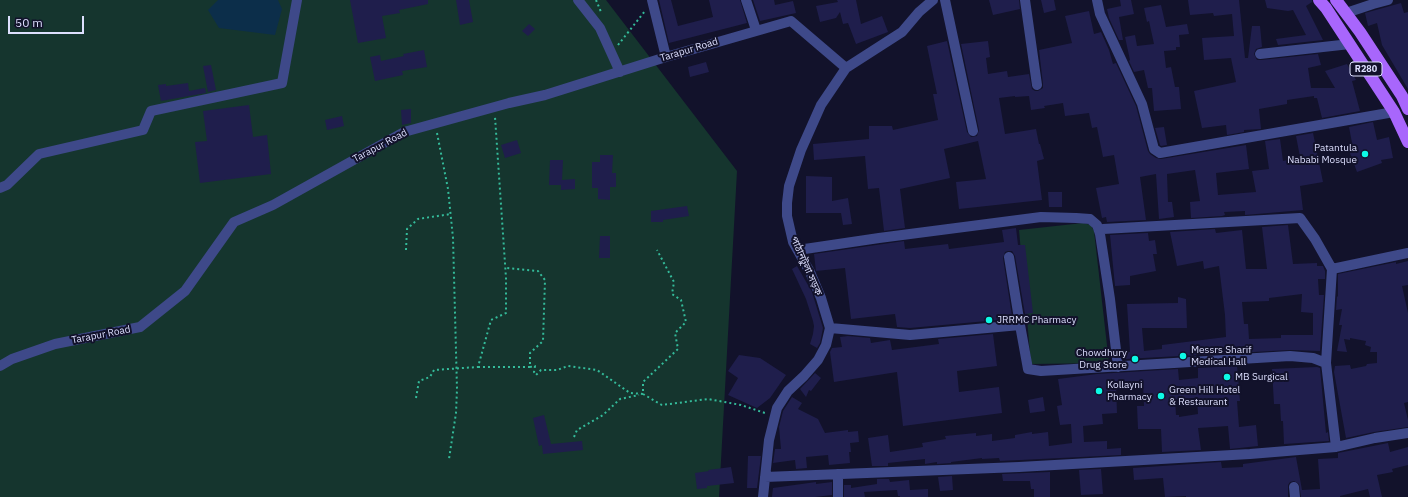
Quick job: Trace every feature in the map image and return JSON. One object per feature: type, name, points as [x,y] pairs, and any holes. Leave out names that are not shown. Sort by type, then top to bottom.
[{"type":"main road","name":"R280","points":[[1319,0],[1350,44],[1394,112],[1408,142]]},
{"type":"main road","name":"R280","points":[[1336,0],[1402,96],[1408,109]]},
{"type":"street","points":[[0,188],[7,185],[39,154],[143,130],[151,111],[282,83],[297,0]]},
{"type":"street","points":[[578,0],[600,28],[620,72]]},
{"type":"street","points":[[746,0],[756,30]]},
{"type":"street","name":"পাঠানটুলা সড়ক","points":[[830,328],[810,272],[793,242],[787,216],[789,186],[801,150],[821,105],[846,68],[902,32],[919,12],[933,0]]},
{"type":"street","points":[[945,0],[973,131]]},
{"type":"street","points":[[1025,0],[1037,85]]},
{"type":"street","points":[[1097,0],[1100,14],[1142,104],[1154,150],[1160,152],[1394,112]]},
{"type":"street","points":[[1346,13],[1388,0]]},
{"type":"street","points":[[652,1],[666,57]]},
{"type":"street","name":"Tarapur Road","points":[[0,366],[12,359],[55,344],[140,327],[185,291],[234,222],[273,205],[404,132],[545,95],[666,57],[791,21],[846,68]]},
{"type":"street","points":[[1260,54],[1350,44]]},
{"type":"street","points":[[798,250],[1041,217],[1090,220],[1097,226],[1100,234],[1118,367]]},
{"type":"street","points":[[1103,229],[1300,218],[1315,239],[1332,269],[1326,363],[1336,447]]},
{"type":"street","points":[[1332,269],[1408,253]]},
{"type":"street","points":[[1009,257],[1028,368],[1041,371],[1290,356],[1313,358],[1326,363]]},
{"type":"street","points":[[763,497],[769,440],[777,408],[788,391],[818,360],[826,345],[830,328],[910,335],[1020,325]]},
{"type":"street","points":[[765,477],[1011,467],[1250,454],[1336,447],[1408,433]]},
{"type":"street","points":[[838,474],[838,497]]},
{"type":"path","points":[[618,45],[652,1]]},
{"type":"path","points":[[478,367],[491,320],[506,313],[506,268],[494,108]]},
{"type":"path","points":[[435,124],[448,189],[451,214],[456,413],[449,459]]},
{"type":"path","points":[[406,250],[407,229],[418,219],[451,214]]},
{"type":"path","points":[[643,394],[643,382],[678,348],[675,333],[686,322],[681,300],[672,294],[674,282],[656,250]]},
{"type":"path","points":[[506,268],[538,271],[545,280],[543,341],[530,353],[530,367]]},
{"type":"path","points":[[416,398],[419,381],[430,377],[434,370],[478,367],[535,366],[534,372],[536,375],[541,370],[557,370],[568,366],[597,370],[630,393],[643,394],[662,406],[708,399],[741,405],[775,416]]},
{"type":"path","points":[[574,437],[577,430],[603,415],[620,399],[643,394]]},
{"type":"green space","points":[[0,0],[606,0],[737,171],[719,497],[0,497]]},
{"type":"green space","points":[[1083,223],[1091,225],[1094,231],[1109,363],[1031,364],[1019,230]]},
{"type":"water","points":[[218,0],[278,0],[282,9],[275,35],[219,28],[208,10]]},
{"type":"building","points":[[350,0],[428,0],[428,4],[399,10],[400,13],[382,16],[386,38],[358,43]]},
{"type":"building","points":[[456,0],[469,0],[473,22],[460,25]]},
{"type":"building","points":[[659,0],[671,0],[678,26],[713,17],[709,0],[740,0],[747,23],[669,43]]},
{"type":"building","points":[[753,0],[774,0],[775,5],[793,1],[796,13],[760,21]]},
{"type":"building","points":[[837,0],[856,0],[861,24],[882,16],[888,32],[856,44],[848,23],[843,24],[840,12],[836,18],[820,22],[816,6],[838,2]]},
{"type":"building","points":[[989,0],[1019,0],[1020,9],[993,15]]},
{"type":"building","points":[[1041,0],[1054,0],[1056,10],[1044,13]]},
{"type":"building","points":[[1120,0],[1131,0],[1134,14],[1119,17],[1123,40],[1119,40],[1109,18],[1107,9],[1121,6]]},
{"type":"building","points":[[1188,0],[1239,0],[1245,58],[1248,58],[1252,26],[1260,26],[1262,47],[1256,49],[1254,54],[1257,60],[1318,54],[1321,65],[1308,68],[1311,88],[1335,88],[1325,71],[1347,64],[1356,80],[1352,81],[1360,111],[1322,118],[1317,98],[1314,98],[1314,96],[1287,100],[1287,104],[1259,109],[1261,129],[1244,130],[1244,132],[1227,135],[1226,125],[1202,128],[1194,91],[1236,82],[1231,58],[1204,60],[1202,38],[1234,36],[1232,14],[1214,16],[1213,13],[1190,15]]},
{"type":"building","points":[[1265,0],[1312,0],[1312,2],[1306,6],[1323,40],[1278,45],[1276,39],[1306,35],[1293,10],[1288,11],[1267,8]]},
{"type":"building","points":[[1401,3],[1404,13],[1408,12],[1408,89],[1382,45],[1377,23],[1368,26],[1365,13]]},
{"type":"building","points":[[1161,5],[1166,27],[1187,24],[1189,34],[1179,35],[1180,47],[1176,47],[1176,50],[1164,51],[1166,68],[1171,67],[1175,87],[1179,87],[1181,109],[1154,111],[1152,88],[1148,88],[1144,70],[1134,72],[1129,61],[1125,37],[1135,35],[1137,46],[1154,44],[1149,21],[1147,22],[1144,8]]},
{"type":"building","points":[[1089,11],[1094,34],[1101,32],[1113,64],[1116,63],[1136,106],[1150,154],[1161,159],[1246,145],[1249,169],[1216,173],[1218,195],[1256,192],[1252,171],[1269,169],[1265,141],[1280,139],[1283,161],[1300,157],[1296,136],[1313,133],[1323,182],[1300,186],[1303,210],[1245,215],[1245,211],[1224,212],[1225,215],[1222,216],[1191,218],[1190,202],[1200,201],[1195,170],[1167,174],[1168,202],[1172,202],[1174,217],[1159,219],[1156,174],[1140,177],[1146,220],[1107,222],[1106,217],[1102,218],[1096,188],[1119,184],[1114,155],[1103,157],[1097,127],[1092,128],[1089,113],[1065,116],[1063,103],[1031,110],[1029,96],[999,98],[1005,134],[1036,129],[1044,159],[1037,161],[1042,200],[959,209],[956,182],[986,179],[978,141],[944,149],[950,178],[900,189],[905,228],[884,231],[879,188],[868,189],[865,156],[814,160],[813,144],[869,139],[869,126],[892,126],[893,130],[938,120],[933,94],[937,94],[927,46],[947,41],[967,132],[971,137],[977,136],[979,130],[961,44],[988,41],[990,57],[986,58],[988,74],[1007,71],[1008,77],[1029,74],[1032,89],[1038,91],[1043,88],[1039,50],[1072,43],[1065,16]]},
{"type":"building","points":[[529,24],[535,29],[528,36],[522,31]]},
{"type":"building","points":[[424,50],[427,67],[402,71],[403,75],[375,81],[370,57],[380,55],[381,61],[404,56],[403,54]]},
{"type":"building","points":[[706,62],[709,72],[690,77],[688,67]]},
{"type":"building","points":[[211,65],[216,90],[208,92],[203,66]]},
{"type":"building","points":[[188,83],[189,91],[205,88],[206,93],[161,101],[158,85],[166,84],[166,86]]},
{"type":"building","points":[[249,105],[253,137],[267,135],[271,174],[200,183],[195,142],[207,141],[203,111]]},
{"type":"building","points":[[411,109],[411,123],[402,125],[401,110]]},
{"type":"building","points":[[342,116],[344,126],[327,130],[325,120]]},
{"type":"building","points":[[1373,122],[1377,140],[1389,137],[1393,158],[1381,160],[1382,163],[1357,172],[1347,145],[1352,143],[1349,127]]},
{"type":"building","points":[[1164,127],[1167,145],[1161,146],[1155,128]]},
{"type":"building","points":[[517,140],[521,153],[505,158],[501,145]]},
{"type":"building","points":[[600,155],[613,155],[612,173],[616,173],[616,187],[610,187],[610,200],[598,199],[598,188],[592,188],[592,162],[600,162]]},
{"type":"building","points":[[550,160],[563,160],[562,180],[575,179],[575,189],[561,190],[561,185],[549,185]]},
{"type":"building","points":[[806,176],[832,177],[832,201],[848,198],[852,224],[843,225],[841,213],[806,213]]},
{"type":"building","points":[[1048,192],[1062,192],[1062,207],[1049,207]]},
{"type":"building","points":[[687,206],[689,216],[663,220],[663,222],[651,222],[651,211]]},
{"type":"building","points":[[1288,225],[1293,264],[1317,263],[1317,266],[1323,266],[1325,271],[1325,279],[1318,279],[1319,295],[1324,295],[1320,351],[1290,350],[1125,359],[1124,352],[1130,352],[1127,304],[1178,303],[1178,297],[1186,299],[1187,328],[1142,328],[1144,351],[1162,349],[1162,345],[1226,337],[1219,266],[1204,269],[1203,261],[1177,266],[1170,232],[1215,229],[1216,233],[1242,230],[1246,269],[1267,269],[1262,227]],"holes":[[[1302,294],[1301,312],[1313,313],[1313,335],[1281,335],[1281,338],[1249,339],[1248,324],[1244,324],[1242,302],[1269,301],[1269,298]]]},
{"type":"building","points":[[1016,228],[1018,245],[1025,245],[1033,313],[1025,314],[1015,256],[1012,251],[1008,251],[1005,252],[1003,258],[1012,316],[1009,316],[1009,319],[910,328],[897,327],[895,314],[851,319],[845,268],[816,271],[814,254],[904,241],[905,249],[948,244],[949,249],[1004,242],[1002,230]]},
{"type":"building","points":[[1148,233],[1149,241],[1155,240],[1157,254],[1153,254],[1156,271],[1130,276],[1130,285],[1115,286],[1110,235]]},
{"type":"building","points":[[600,236],[610,236],[610,258],[599,258]]},
{"type":"building","points":[[1408,261],[1408,285],[1402,286],[1408,313],[1408,402],[1404,403],[1408,427],[1346,438],[1334,372],[1335,366],[1350,365],[1351,369],[1366,366],[1367,364],[1377,363],[1377,352],[1370,352],[1371,347],[1365,345],[1366,341],[1350,338],[1350,340],[1344,339],[1347,352],[1337,351],[1342,325],[1339,325],[1342,309],[1336,310],[1337,296],[1338,297],[1338,274],[1396,262],[1396,264]]},
{"type":"building","points":[[797,266],[812,292],[823,328],[820,343],[817,348],[810,344],[814,326],[806,299],[792,269]]},
{"type":"building","points":[[993,334],[997,366],[957,371],[959,392],[999,387],[1002,413],[903,426],[897,372],[834,382],[830,352],[832,348],[842,347],[840,337],[848,336],[870,338],[871,343],[890,340],[892,350],[939,344],[938,339]]},
{"type":"building","points":[[739,355],[760,358],[786,375],[770,398],[757,408],[728,395],[738,378],[728,371]]},
{"type":"building","points":[[1237,366],[1240,401],[1237,401],[1239,427],[1256,425],[1258,446],[1230,449],[1228,426],[1198,428],[1201,450],[1162,452],[1161,429],[1138,429],[1137,406],[1144,406],[1143,382],[1116,385],[1117,413],[1102,414],[1103,424],[1083,426],[1084,442],[1107,441],[1107,449],[1121,448],[1121,455],[1000,461],[999,458],[982,458],[937,464],[937,462],[925,464],[925,459],[888,463],[888,466],[872,466],[868,438],[888,435],[890,452],[923,447],[922,443],[946,439],[945,436],[976,433],[976,436],[992,434],[992,441],[1015,438],[1015,435],[1032,432],[1032,434],[1048,432],[1049,446],[1072,443],[1071,424],[1060,425],[1057,406],[1062,405],[1058,379],[1097,374],[1178,369],[1179,380],[1198,378],[1198,368]],"holes":[[[1197,398],[1198,414],[1179,417],[1179,415],[1176,415],[1175,399]]]},
{"type":"building","points":[[1320,368],[1326,433],[1328,432],[1329,441],[1284,444],[1283,421],[1281,421],[1280,404],[1274,404],[1272,369]]},
{"type":"building","points":[[815,373],[821,378],[811,391],[809,390],[806,397],[800,389]]},
{"type":"building","points":[[792,397],[802,403],[798,409],[818,419],[825,433],[848,430],[848,432],[858,431],[859,442],[850,443],[850,463],[829,465],[828,455],[806,457],[807,468],[796,469],[795,460],[773,463],[775,449],[781,449],[779,427],[783,411]]},
{"type":"building","points":[[1043,397],[1045,411],[1030,413],[1028,400]]},
{"type":"building","points":[[544,415],[551,444],[582,441],[583,450],[543,454],[542,445],[539,446],[533,418]]},
{"type":"building","points":[[1388,443],[1390,452],[1408,447],[1408,465],[1392,469],[1393,472],[1377,475],[1382,497],[1370,497],[1368,489],[1340,497],[1301,497],[1299,484],[1294,481],[1290,482],[1288,485],[1288,497],[1165,497],[1163,478],[1134,480],[1133,468],[1221,462],[1222,468],[1243,467],[1243,464],[1296,457],[1302,490],[1320,489],[1318,459],[1338,458],[1338,453]]},
{"type":"building","points":[[748,456],[761,456],[757,488],[747,488]]},
{"type":"building","points":[[731,467],[734,483],[707,486],[707,488],[697,489],[695,473]]},
{"type":"building","points":[[1101,469],[1103,494],[1081,495],[1079,470]]},
{"type":"building","points":[[1050,472],[1050,497],[1034,497],[1034,489],[1031,489],[1030,481],[1003,481],[1002,474]]},
{"type":"building","points":[[952,476],[953,490],[940,491],[938,477]]},
{"type":"building","points":[[877,479],[889,479],[890,482],[909,480],[910,490],[928,489],[928,497],[900,497],[898,496],[897,490],[864,492],[865,497],[844,497],[844,485],[851,485],[851,488],[877,484]]},
{"type":"building","points":[[816,482],[816,484],[832,482],[832,495],[815,497],[772,497],[773,488]]},
{"type":"place","name":"Patantula Nababi Mosque","points":[[1365,154]]},
{"type":"place","name":"JRRMC Pharmacy","points":[[989,320]]},
{"type":"place","name":"Messrs Sharif Medical Hall","points":[[1183,356]]},
{"type":"place","name":"Chowdhury Drug Store","points":[[1135,359]]},
{"type":"place","name":"MB Surgical","points":[[1227,377]]},
{"type":"place","name":"Kollayni Pharmacy","points":[[1099,391]]},
{"type":"place","name":"Green Hill Hotel & Restaurant","points":[[1161,396]]}]
